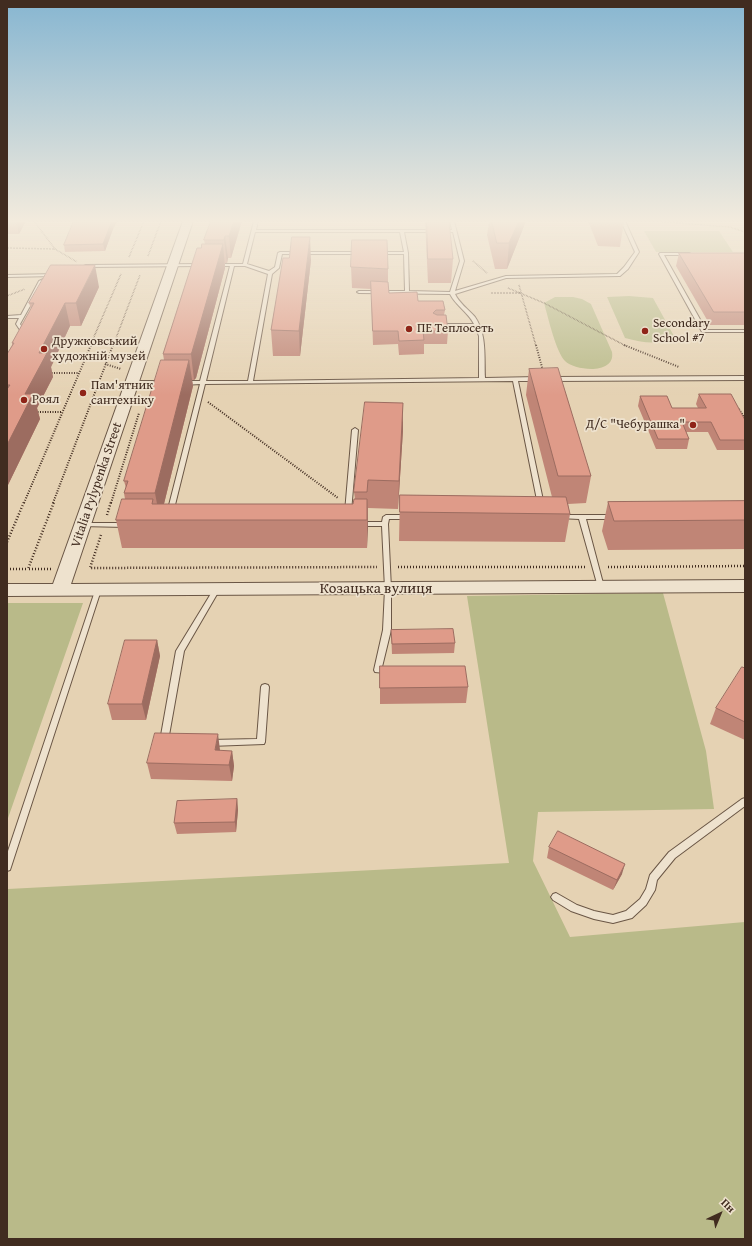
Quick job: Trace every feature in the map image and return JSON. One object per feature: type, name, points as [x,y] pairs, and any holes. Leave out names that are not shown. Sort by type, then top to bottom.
[{"type":"street","name":"Vitalia Pylypenka Street","points":[[60,590],[168,279]]},
{"type":"street","name":"Козацька вулиця","points":[[7,590],[745,586]]},
{"type":"lane","points":[[21,339],[24,333],[18,324],[41,282],[48,279]]},
{"type":"lane","points":[[170,517],[228,279]]},
{"type":"lane","points":[[250,382],[269,279]]},
{"type":"lane","points":[[407,279],[407,292]]},
{"type":"lane","points":[[456,279],[452,293],[454,299],[473,316],[478,325],[482,342],[482,380]]},
{"type":"lane","points":[[675,279],[704,331],[745,331]]},
{"type":"lane","points":[[359,292],[452,293],[496,280]]},
{"type":"lane","points":[[7,317],[23,316]]},
{"type":"lane","points":[[436,326],[478,325]]},
{"type":"lane","points":[[134,378],[171,383]]},
{"type":"lane","points":[[179,383],[745,378]]},
{"type":"lane","points":[[515,380],[542,509]]},
{"type":"lane","points":[[348,518],[355,430]]},
{"type":"lane","points":[[400,669],[378,670],[387,630],[388,589],[385,524],[386,517],[417,517]]},
{"type":"lane","points":[[551,517],[621,517]]},
{"type":"lane","points":[[582,517],[601,587]]},
{"type":"lane","points":[[354,524],[385,524]]},
{"type":"lane","points":[[83,525],[136,525]]},
{"type":"lane","points":[[171,743],[163,743],[180,651],[217,589]]},
{"type":"lane","points":[[7,867],[98,590]]},
{"type":"lane","points":[[201,743],[261,742],[265,687]]},
{"type":"lane","points":[[556,897],[574,908],[594,915],[613,918],[629,915],[643,902],[650,890],[653,878],[672,855],[745,801]]},
{"type":"path","points":[[7,542],[119,279]]},
{"type":"path","points":[[28,569],[139,279]]},
{"type":"path","points":[[518,279],[543,371],[532,379]]},
{"type":"path","points":[[496,280],[501,285],[544,303],[618,343],[706,378]]},
{"type":"path","points":[[106,364],[134,378]]},
{"type":"path","points":[[43,373],[79,372]]},
{"type":"path","points":[[199,395],[349,506]]},
{"type":"path","points":[[738,407],[745,419]]},
{"type":"path","points":[[31,412],[63,412]]},
{"type":"path","points":[[90,568],[140,413]]},
{"type":"path","points":[[7,569],[745,566]]},
{"type":"green space","points":[[629,296],[653,298],[675,338],[663,342],[650,342],[625,338],[607,297]]},
{"type":"green space","points":[[555,297],[573,297],[582,299],[591,304],[612,352],[612,359],[608,365],[602,368],[585,369],[565,361],[555,342],[544,303]]},
{"type":"green space","points":[[663,593],[706,751],[714,809],[538,812],[533,861],[570,937],[745,922],[745,1239],[7,1239],[8,889],[509,863],[467,596]]},
{"type":"green space","points":[[7,603],[83,603],[7,821]]},
{"type":"building","points":[[43,279],[88,279],[76,303],[65,303],[39,353],[47,353],[25,394],[33,394],[7,445],[7,389],[10,385],[7,385],[7,354],[34,303],[29,303]]},
{"type":"building","points":[[187,279],[213,279],[191,354],[163,354]]},
{"type":"building","points":[[279,279],[305,279],[299,331],[271,330]]},
{"type":"building","points":[[695,279],[745,279],[745,312],[714,312]]},
{"type":"building","points":[[371,281],[388,282],[389,293],[417,292],[418,301],[443,301],[445,310],[436,310],[433,313],[437,315],[446,315],[448,331],[423,331],[424,340],[399,341],[398,331],[373,331]]},
{"type":"building","points":[[161,360],[189,360],[155,493],[124,493],[128,481],[124,481]]},
{"type":"building","points":[[558,368],[591,476],[558,476],[529,369]]},
{"type":"building","name":"Д/С \"Чебурашка\"","points":[[699,394],[731,394],[745,420],[745,440],[720,440],[711,422],[682,422],[689,439],[658,439],[640,396],[667,396],[672,408],[706,408]]},
{"type":"building","points":[[365,402],[403,403],[399,481],[368,480],[367,492],[354,492]]},
{"type":"building","points":[[400,495],[566,497],[570,514],[400,512]]},
{"type":"building","points":[[122,499],[153,499],[152,504],[353,504],[354,499],[367,499],[367,520],[116,520]]},
{"type":"building","points":[[745,501],[745,520],[614,521],[608,502]]},
{"type":"building","points":[[453,629],[455,643],[392,644],[391,630]]},
{"type":"building","points":[[125,640],[157,640],[142,704],[108,704]]},
{"type":"building","points":[[380,666],[465,666],[468,687],[380,688]]},
{"type":"building","points":[[742,667],[745,668],[745,722],[716,708]]},
{"type":"building","points":[[155,733],[218,734],[215,750],[232,751],[229,765],[147,763]]},
{"type":"building","points":[[237,799],[235,822],[174,823],[177,801]]},
{"type":"building","points":[[558,831],[625,864],[617,880],[549,847]]},
{"type":"place","name":"ПЕ Теплосеть","points":[[409,329]]},
{"type":"place","name":"Secondary School #7","points":[[645,331]]},
{"type":"place","name":"Дружковський художній музей","points":[[44,349]]},
{"type":"place","name":"Пам'ятник сантехніку","points":[[83,393]]},
{"type":"place","name":"Роял","points":[[24,400]]},
{"type":"place","name":"Д/С \"Чебурашка\"","points":[[693,425]]}]
